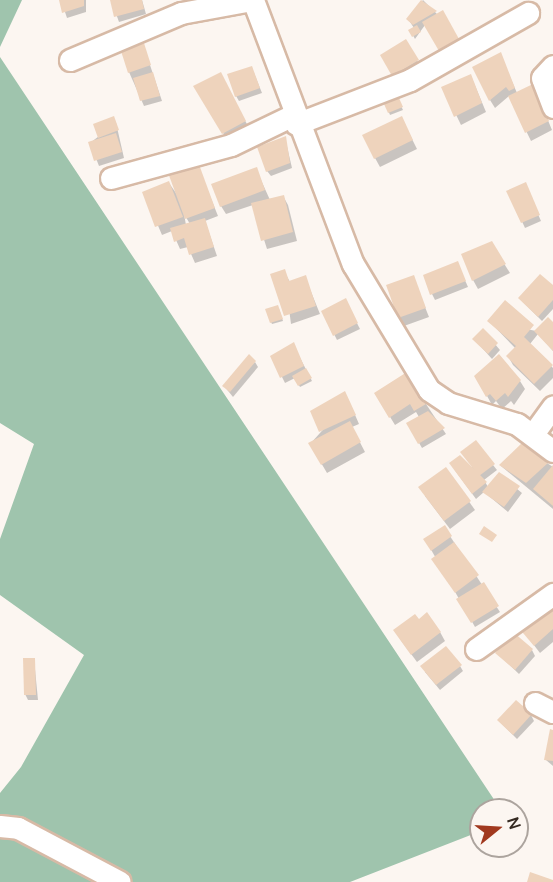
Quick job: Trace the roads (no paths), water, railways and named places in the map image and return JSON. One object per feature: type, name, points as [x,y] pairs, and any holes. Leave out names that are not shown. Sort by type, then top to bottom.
[{"type":"street","points":[[70,60],[181,13],[253,0],[295,119],[353,264],[429,390],[448,403],[533,434],[553,451]]},
{"type":"street","points":[[111,178],[231,145],[295,119],[410,80],[528,13]]},
{"type":"street","points":[[553,66],[542,78],[553,107]]},
{"type":"street","points":[[533,434],[553,406]]},
{"type":"street","points":[[476,650],[553,594]]},
{"type":"street","points":[[0,826],[18,828],[120,882]]}]
